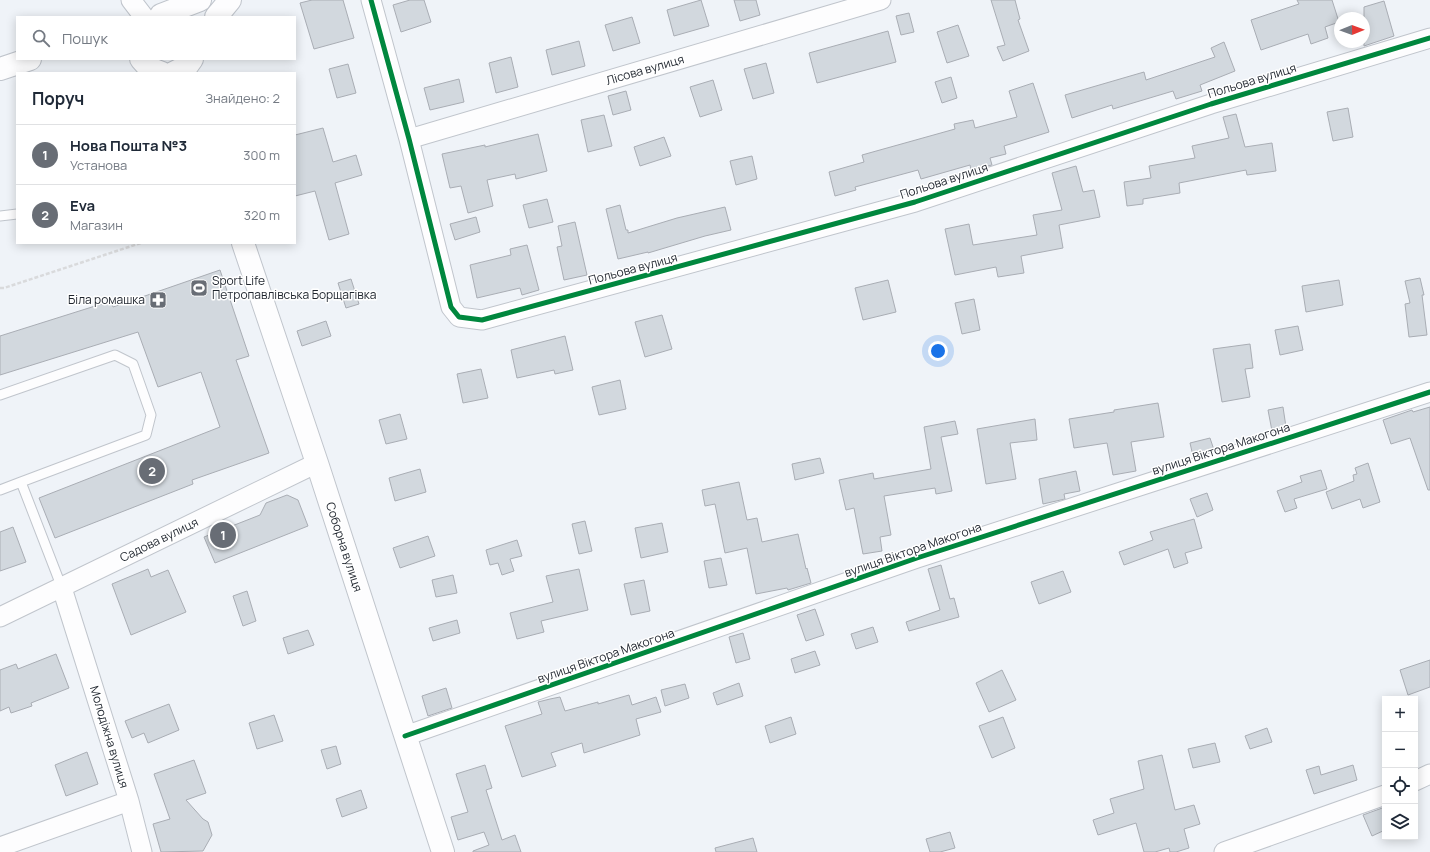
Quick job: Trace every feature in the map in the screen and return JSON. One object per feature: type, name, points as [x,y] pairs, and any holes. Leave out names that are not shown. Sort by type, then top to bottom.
[{"type":"main road","points":[[161,16],[200,0]]},
{"type":"main road","points":[[217,16],[230,0]]},
{"type":"main road","points":[[0,69],[27,60]]},
{"type":"main road","points":[[153,68],[187,66],[192,64]]},
{"type":"main road","name":"Соборна вулиця","points":[[243,244],[317,463],[443,852]]},
{"type":"street","points":[[131,0],[157,16]]},
{"type":"street","points":[[371,0],[409,139]]},
{"type":"street","name":"Лісова вулиця","points":[[409,139],[881,0]]},
{"type":"street","name":"Польова вулиця","points":[[409,139],[451,307],[459,317],[482,320],[915,202],[1211,104],[1430,38]]},
{"type":"street","name":"вулиця Віктора Макогона","points":[[405,736],[917,558],[1430,392]]},
{"type":"street","name":"Садова вулиця","points":[[0,617],[317,463]]},
{"type":"street","name":"Молодіжна вулиця","points":[[0,847],[129,801],[62,588]]},
{"type":"street","points":[[1418,780],[1430,774]]},
{"type":"street","points":[[1224,852],[1382,796]]},
{"type":"street","points":[[129,801],[142,852]]},
{"type":"lane","points":[[0,216],[16,214]]},
{"type":"lane","points":[[0,396],[115,355],[133,364],[151,414],[146,434],[0,490]]},
{"type":"lane","points":[[21,482],[62,588]]},
{"type":"path","points":[[0,288],[4,288],[138,244]]},
{"type":"building","points":[[312,0],[343,0],[354,38],[314,49],[300,3]]},
{"type":"building","points":[[410,0],[424,0],[431,22],[401,32],[393,5]]},
{"type":"building","points":[[701,0],[709,26],[674,36],[667,10]]},
{"type":"building","points":[[734,0],[756,0],[760,15],[740,21]]},
{"type":"building","points":[[991,0],[1015,0],[1020,19],[1018,20],[1029,51],[1003,61],[997,47],[1005,45]]},
{"type":"building","points":[[1297,0],[1332,0],[1336,12],[1334,12],[1334,24],[1325,27],[1328,38],[1311,44],[1308,34],[1261,50],[1251,20],[1299,4]]},
{"type":"building","points":[[1384,1],[1394,36],[1370,44],[1370,12],[1364,12],[1364,7]]},
{"type":"building","points":[[909,13],[914,32],[901,35],[896,16]]},
{"type":"building","points":[[632,17],[640,43],[613,51],[605,25]]},
{"type":"building","points":[[958,25],[969,56],[947,63],[937,32]]},
{"type":"building","points":[[888,31],[896,62],[817,83],[809,53]]},
{"type":"building","points":[[579,41],[585,66],[552,75],[546,50]]},
{"type":"building","points":[[1224,42],[1235,71],[1200,85],[1202,91],[1176,99],[1173,91],[1113,109],[1112,105],[1072,118],[1065,95],[1144,72],[1146,80],[1215,57],[1211,48]]},
{"type":"building","points":[[511,57],[518,87],[496,93],[489,63]]},
{"type":"building","points":[[766,63],[774,93],[753,99],[744,69]]},
{"type":"building","points":[[348,64],[356,93],[337,98],[329,69]]},
{"type":"building","points":[[951,77],[957,98],[942,103],[935,82]]},
{"type":"building","points":[[459,79],[464,102],[430,110],[424,88]]},
{"type":"building","points":[[713,80],[722,110],[700,117],[690,87]]},
{"type":"building","points":[[1033,83],[1049,132],[1004,146],[1006,154],[990,158],[992,165],[971,170],[970,165],[921,179],[918,170],[855,187],[856,190],[835,196],[829,172],[864,162],[862,155],[955,129],[954,124],[973,120],[975,128],[1017,117],[1009,91]]},
{"type":"building","points":[[626,91],[631,110],[613,115],[608,96]]},
{"type":"building","points":[[1348,108],[1353,137],[1333,141],[1327,112]]},
{"type":"building","points":[[1236,114],[1245,147],[1272,143],[1276,171],[1247,175],[1246,170],[1179,183],[1180,193],[1143,199],[1143,204],[1127,206],[1124,182],[1151,178],[1149,166],[1195,158],[1192,146],[1229,138],[1223,117]]},
{"type":"building","points":[[604,115],[612,146],[588,152],[581,120]]},
{"type":"building","points":[[323,128],[333,162],[356,155],[362,175],[335,183],[349,234],[329,240],[315,191],[296,196],[296,135]]},
{"type":"building","points":[[538,134],[547,171],[516,179],[515,174],[487,180],[493,206],[468,213],[461,186],[450,188],[442,154],[485,145],[485,147]]},
{"type":"building","points":[[664,137],[671,156],[640,166],[634,147]]},
{"type":"building","points":[[752,156],[757,179],[736,185],[730,161]]},
{"type":"building","points":[[1076,166],[1083,192],[1094,190],[1100,217],[1059,225],[1063,248],[1021,256],[1024,273],[998,277],[996,267],[955,275],[945,229],[969,224],[973,245],[1037,235],[1033,215],[1062,210],[1052,173]]},
{"type":"building","points":[[547,199],[553,222],[529,228],[523,205]]},
{"type":"building","points":[[620,205],[628,233],[677,218],[725,207],[731,230],[648,253],[618,259],[606,209]]},
{"type":"building","points":[[476,217],[480,232],[455,240],[450,224]]},
{"type":"building","points":[[575,222],[587,275],[564,280],[557,247],[562,246],[558,226]]},
{"type":"building","points":[[527,245],[539,290],[522,295],[520,288],[477,298],[470,265],[511,255],[510,249]]},
{"type":"building","points":[[220,270],[249,356],[236,360],[269,453],[192,480],[193,484],[55,538],[39,498],[220,427],[201,372],[158,387],[138,332],[0,375],[0,336],[111,301],[113,307]]},
{"type":"building","points":[[1420,278],[1424,295],[1422,295],[1427,335],[1409,337],[1405,304],[1410,303],[1405,281]]},
{"type":"building","points":[[351,279],[359,304],[346,308],[338,283]]},
{"type":"building","points":[[888,280],[896,312],[863,320],[855,288]]},
{"type":"building","points":[[1339,280],[1343,305],[1306,312],[1302,286]]},
{"type":"building","points":[[974,299],[980,330],[962,334],[955,303]]},
{"type":"building","points":[[662,315],[672,349],[645,357],[635,322]]},
{"type":"building","points":[[326,321],[331,336],[302,346],[297,331]]},
{"type":"building","points":[[1298,326],[1303,350],[1280,355],[1275,330]]},
{"type":"building","points":[[565,336],[573,370],[555,374],[554,370],[517,378],[511,350]]},
{"type":"building","points":[[1250,344],[1253,368],[1245,369],[1250,397],[1222,402],[1213,349]]},
{"type":"building","points":[[481,369],[488,398],[463,403],[457,374]]},
{"type":"building","points":[[620,380],[626,409],[599,415],[592,387]]},
{"type":"building","points":[[1158,403],[1164,437],[1131,442],[1136,471],[1113,475],[1107,443],[1074,448],[1069,419]]},
{"type":"building","points":[[1283,407],[1286,427],[1272,431],[1268,410]]},
{"type":"building","points":[[1430,407],[1430,490],[1428,490],[1410,438],[1391,444],[1383,420],[1412,410],[1413,412]]},
{"type":"building","points":[[400,414],[407,439],[386,444],[379,420]]},
{"type":"building","points":[[1035,419],[1037,440],[1010,443],[1016,479],[986,484],[977,429]]},
{"type":"building","points":[[955,421],[958,434],[941,437],[952,491],[936,494],[935,488],[884,496],[891,535],[880,537],[882,551],[863,554],[854,508],[846,510],[839,480],[873,473],[874,479],[931,469],[924,427]]},
{"type":"building","points":[[1210,438],[1214,450],[1193,456],[1190,443]]},
{"type":"building","points":[[820,458],[824,473],[795,480],[792,464]]},
{"type":"building","points":[[1368,463],[1380,502],[1363,508],[1360,499],[1332,509],[1326,492],[1354,481],[1353,475],[1357,474],[1355,468]]},
{"type":"building","points":[[420,469],[426,492],[395,501],[389,478]]},
{"type":"building","points":[[1321,470],[1327,489],[1294,499],[1297,508],[1285,512],[1277,491],[1302,482],[1300,476]]},
{"type":"building","points":[[1076,471],[1080,491],[1064,494],[1065,499],[1043,504],[1039,479]]},
{"type":"building","points":[[739,482],[747,520],[757,518],[762,542],[798,534],[806,569],[807,568],[811,583],[788,590],[787,588],[756,594],[747,548],[725,553],[715,504],[705,506],[702,490]]},
{"type":"building","points":[[1207,493],[1213,510],[1197,517],[1190,499]]},
{"type":"building","points":[[287,495],[298,500],[308,526],[215,563],[204,537],[260,515],[266,503]]},
{"type":"building","points":[[1194,519],[1202,548],[1185,553],[1188,563],[1174,568],[1168,549],[1124,565],[1119,552],[1153,540],[1150,532]]},
{"type":"building","points":[[585,521],[592,551],[579,554],[572,524]]},
{"type":"building","points":[[662,523],[668,552],[641,558],[635,528]]},
{"type":"building","points":[[13,527],[26,562],[0,571],[0,532]]},
{"type":"building","points":[[428,536],[435,556],[400,568],[393,548]]},
{"type":"building","points":[[517,540],[522,556],[510,559],[514,571],[502,575],[498,563],[490,565],[486,550]]},
{"type":"building","points":[[721,558],[727,585],[709,588],[704,561]]},
{"type":"building","points":[[941,565],[950,599],[954,598],[959,617],[909,631],[906,622],[940,610],[928,569]]},
{"type":"building","points":[[148,569],[151,577],[168,570],[186,612],[131,635],[112,584]]},
{"type":"building","points":[[579,569],[588,610],[541,621],[544,632],[517,639],[510,613],[553,602],[546,576]]},
{"type":"building","points":[[1063,571],[1071,592],[1039,604],[1031,582]]},
{"type":"building","points":[[453,575],[457,593],[436,597],[432,580]]},
{"type":"building","points":[[644,580],[650,611],[631,615],[624,584]]},
{"type":"building","points":[[247,591],[256,621],[243,626],[233,596]]},
{"type":"building","points":[[815,609],[824,635],[806,641],[797,615]]},
{"type":"building","points":[[457,620],[460,633],[433,641],[429,628]]},
{"type":"building","points":[[873,627],[878,642],[856,649],[851,634]]},
{"type":"building","points":[[308,630],[314,645],[288,654],[283,638]]},
{"type":"building","points":[[743,633],[750,659],[736,663],[729,637]]},
{"type":"building","points":[[815,651],[820,665],[795,673],[791,659]]},
{"type":"building","points":[[56,654],[69,688],[31,703],[32,706],[11,713],[9,707],[0,711],[0,670],[16,664],[18,669]]},
{"type":"building","points":[[1430,660],[1430,687],[1408,695],[1400,670]]},
{"type":"building","points":[[1002,670],[1016,700],[989,712],[976,683]]},
{"type":"building","points":[[739,683],[743,696],[717,705],[713,693]]},
{"type":"building","points":[[685,684],[689,698],[665,706],[661,690]]},
{"type":"building","points":[[446,688],[452,708],[428,716],[422,696]]},
{"type":"building","points":[[629,695],[632,705],[656,697],[661,712],[636,719],[640,735],[584,753],[582,743],[551,753],[556,766],[522,777],[505,726],[542,714],[538,702],[550,699],[560,697],[565,711],[598,702],[598,704]]},
{"type":"building","points":[[169,704],[179,730],[148,743],[144,733],[132,738],[125,721]]},
{"type":"building","points":[[274,715],[283,741],[257,749],[249,723]]},
{"type":"building","points":[[791,717],[796,734],[770,743],[765,726]]},
{"type":"building","points":[[1003,717],[1015,748],[992,758],[979,726]]},
{"type":"building","points":[[1267,728],[1272,742],[1250,749],[1245,736]]},
{"type":"building","points":[[1215,743],[1220,762],[1193,768],[1188,749]]},
{"type":"building","points":[[336,746],[341,764],[327,769],[321,750]]},
{"type":"building","points":[[87,752],[98,784],[66,796],[55,765]]},
{"type":"building","points":[[1162,755],[1175,810],[1194,805],[1200,824],[1184,829],[1189,848],[1176,852],[1170,852],[1169,848],[1155,852],[1144,852],[1136,823],[1098,835],[1093,820],[1114,813],[1110,799],[1144,789],[1138,761]]},
{"type":"building","points":[[194,760],[206,793],[186,800],[203,819],[208,822],[212,835],[203,851],[161,852],[153,824],[170,819],[154,774]]},
{"type":"building","points":[[485,765],[492,788],[486,790],[502,840],[515,835],[521,852],[473,852],[489,845],[484,832],[458,840],[451,817],[468,812],[456,774]]},
{"type":"building","points":[[1353,765],[1357,780],[1314,794],[1306,770],[1319,766],[1321,775]]},
{"type":"building","points":[[361,790],[367,808],[342,817],[336,799]]},
{"type":"building","points":[[1382,808],[1382,831],[1372,836],[1363,815]]},
{"type":"building","points":[[950,832],[955,848],[940,852],[930,852],[926,839]]},
{"type":"building","points":[[753,838],[757,852],[716,852],[715,848]]},
{"type":"cycle path","points":[[371,0],[409,139],[451,307],[459,317],[482,320],[915,202],[1211,104],[1430,38]]},
{"type":"cycle path","points":[[405,736],[917,558],[1430,392]]},
{"type":"place","name":"Sport Life Петропавлівська Борщагівка","points":[[199,288]]},
{"type":"place","name":"Біла ромашка","points":[[158,300]]},
{"type":"place","name":"Eva","points":[[152,471]]},
{"type":"place","name":"Нова Пошта №3","points":[[223,535]]}]
